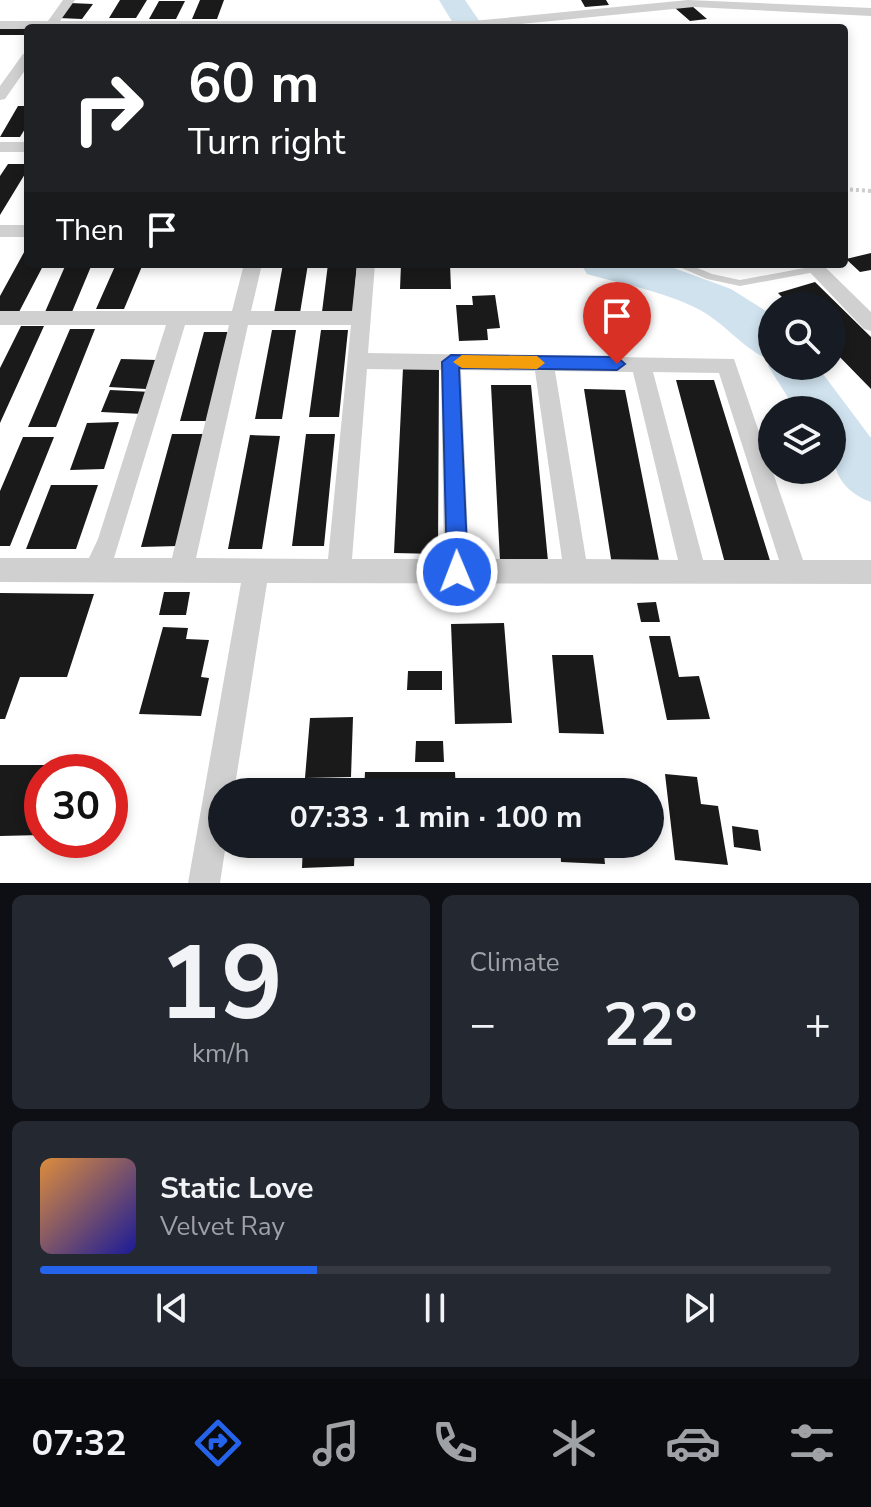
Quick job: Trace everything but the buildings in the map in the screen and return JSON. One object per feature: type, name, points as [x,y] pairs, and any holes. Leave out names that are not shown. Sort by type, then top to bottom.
[{"type":"street","points":[[51,24],[69,0]]},
{"type":"street","points":[[557,0],[580,24]]},
{"type":"street","points":[[868,0],[871,6]]},
{"type":"street","points":[[468,24],[694,3],[871,12]]},
{"type":"street","points":[[0,25],[24,26]]},
{"type":"street","points":[[0,96],[24,63]]},
{"type":"street","points":[[0,147],[24,147]]},
{"type":"street","points":[[0,231],[24,231]]},
{"type":"street","points":[[181,571],[252,268]]},
{"type":"street","points":[[339,571],[366,268]]},
{"type":"street","points":[[815,268],[871,324]]},
{"type":"street","points":[[0,318],[361,318]]},
{"type":"street","points":[[96,571],[110,540],[178,318]]},
{"type":"street","points":[[358,361],[727,365],[795,572]]},
{"type":"street","points":[[451,362],[457,572]]},
{"type":"street","points":[[544,363],[576,572]]},
{"type":"street","points":[[641,364],[694,572]]},
{"type":"street","points":[[0,570],[871,572]]},
{"type":"street","points":[[204,883],[256,571]]},
{"type":"lane","points":[[689,268],[710,277],[740,283],[804,268]]},
{"type":"path","points":[[848,189],[871,191]]},
{"type":"waterway","points":[[452,0],[467,24]]},
{"type":"waterway","points":[[619,268],[694,289],[716,299],[758,328]]},
{"type":"waterway","points":[[801,380],[813,396]]},
{"type":"waterway","points":[[846,443],[871,479]]},
{"type":"slow traffic","points":[[462,362],[537,363]]},
{"type":"route","points":[[457,572],[451,362],[617,364]]}]
